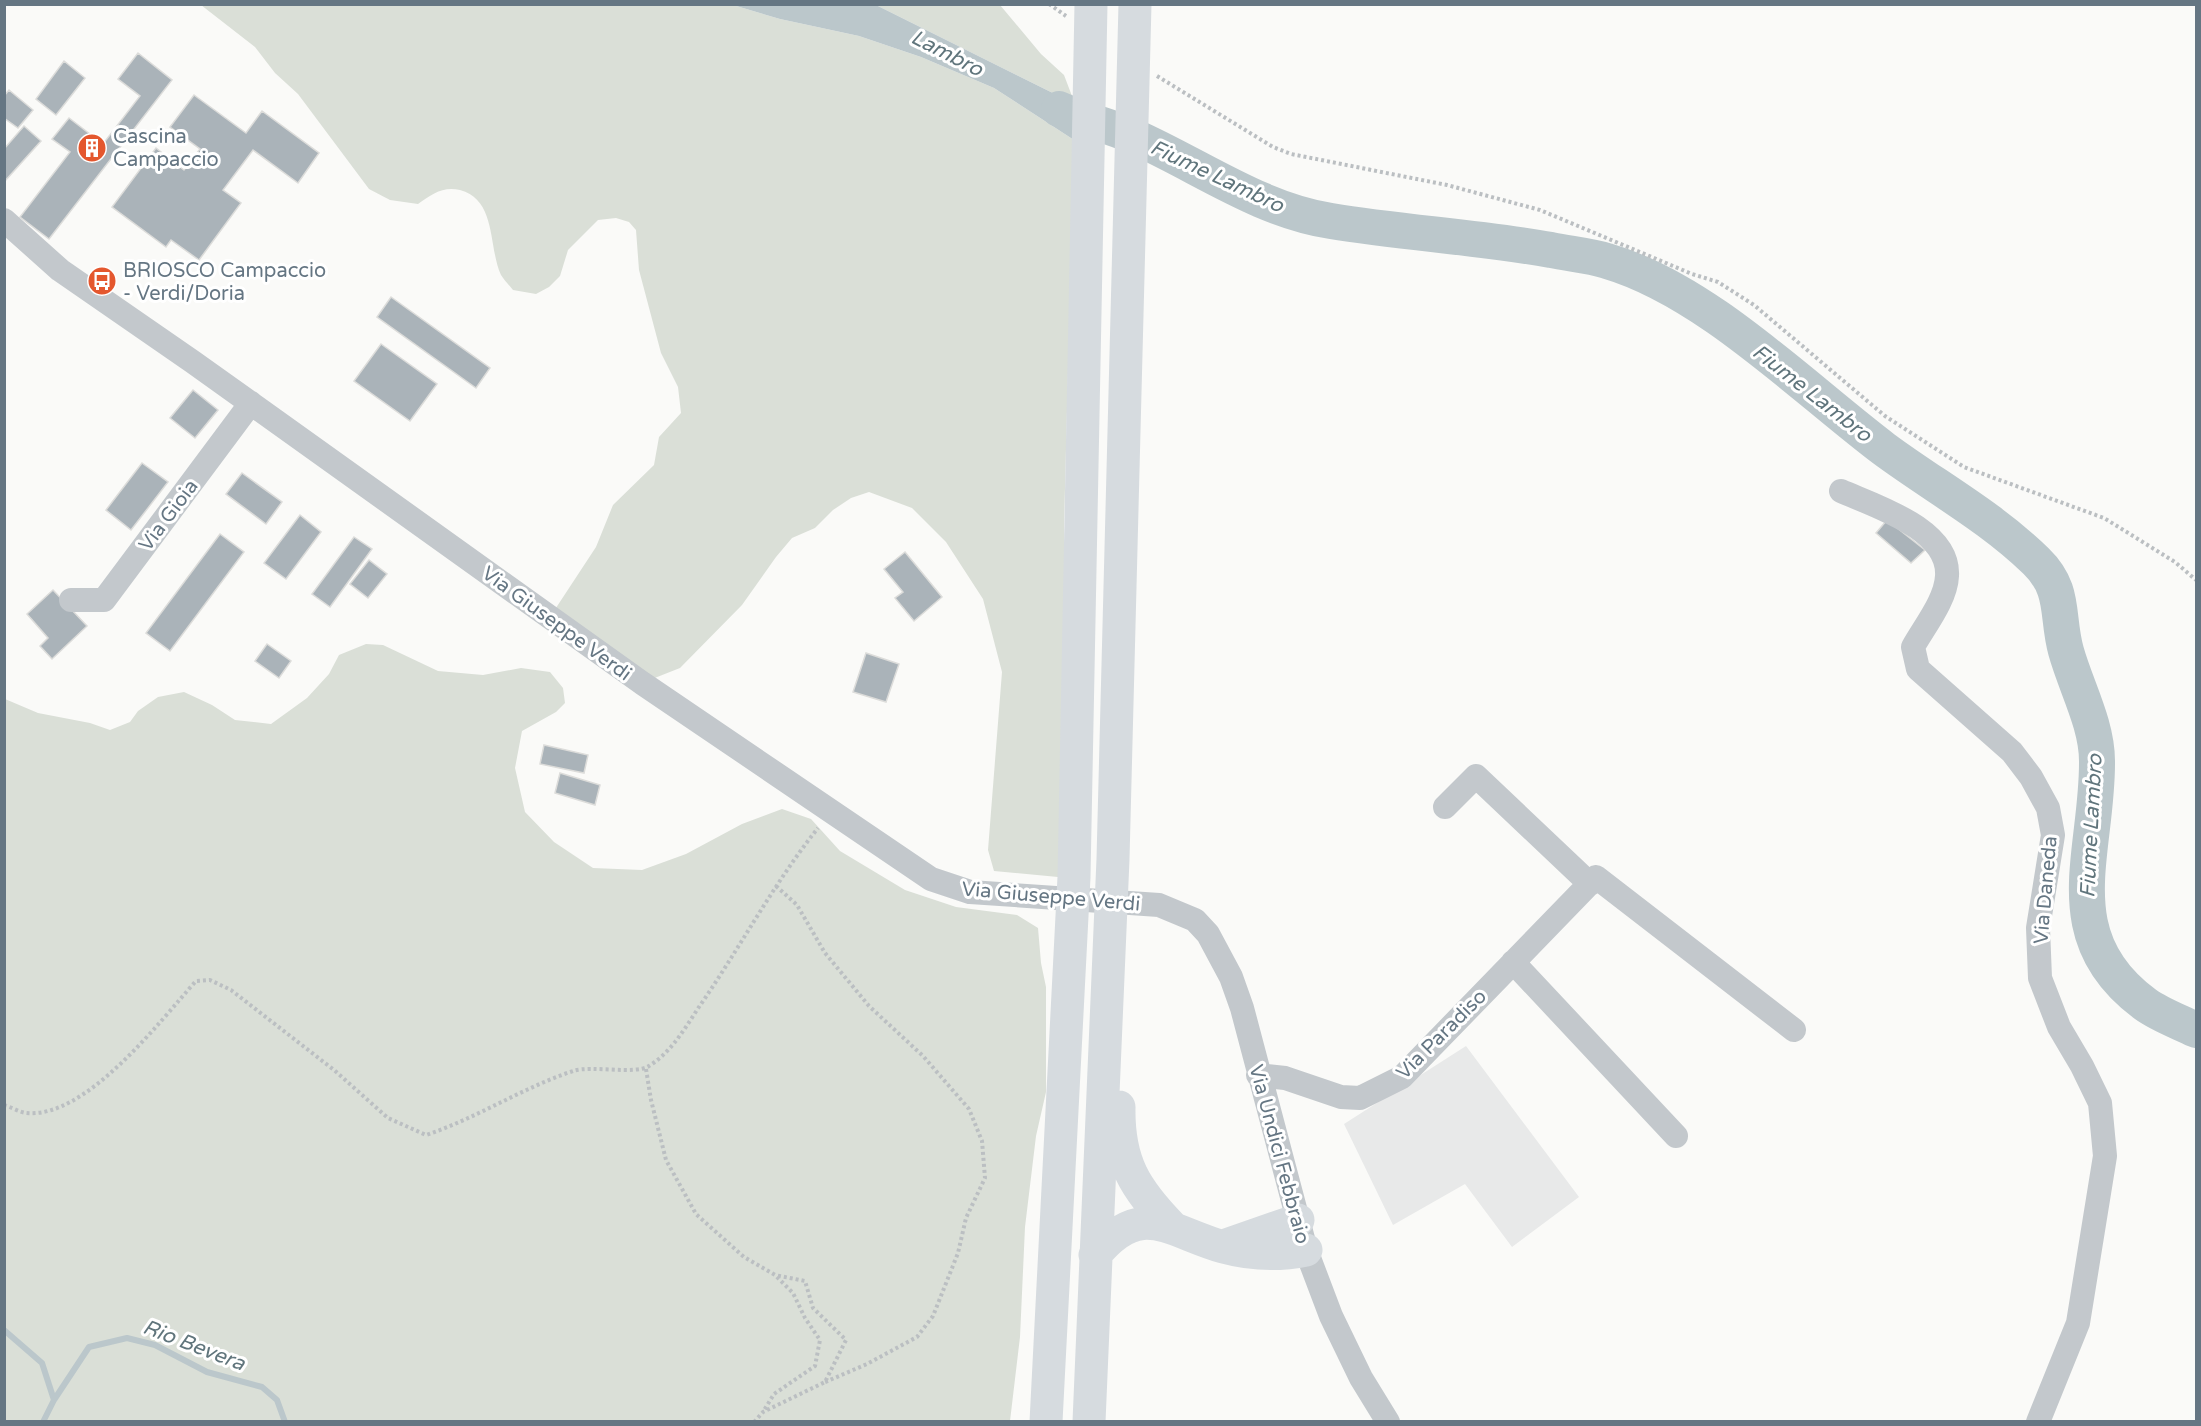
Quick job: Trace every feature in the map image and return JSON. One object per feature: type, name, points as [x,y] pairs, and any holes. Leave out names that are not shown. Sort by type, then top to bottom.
[{"type":"highway","points":[[1089,1422],[1113,859],[1136,4]]},
{"type":"highway","points":[[1046,1422],[1074,877],[1086,213],[1079,11]]},
{"type":"highway","points":[[1113,859],[1124,934],[1119,1115],[1122,1148],[1130,1174],[1138,1189],[1172,1227]]},
{"type":"highway","points":[[1095,1255],[1110,1236],[1124,1228],[1141,1223],[1172,1227],[1223,1246],[1302,1235]]},
{"type":"street","name":"Via Giuseppe Verdi","points":[[4,220],[60,270],[251,403],[642,683],[931,879],[970,892],[1159,905]]},
{"type":"street","name":"Via Gioia","points":[[71,600],[105,600],[251,403]]},
{"type":"street","name":"Via Daneda","points":[[1841,491],[1909,521],[1936,543],[1946,563],[1947,577],[1938,603],[1913,647],[1918,669],[2012,752],[2031,777],[2048,808],[2053,835],[2038,928],[2040,978],[2059,1027],[2100,1103],[2105,1156],[2078,1323],[2038,1422]]},
{"type":"street","points":[[1445,807],[1476,776],[1590,884],[1596,877],[1794,1030]]},
{"type":"street","name":"Via Paradiso","points":[[1258,1075],[1285,1078],[1341,1097],[1359,1098],[1380,1090],[1402,1077],[1590,884]]},
{"type":"street","name":"Via Undici Febbraio","points":[[1159,905],[1195,920],[1216,946],[1242,1008],[1302,1235],[1331,1316],[1360,1378],[1388,1422]]},
{"type":"street","points":[[1513,962],[1676,1136]]},
{"type":"path","points":[[1049,4],[1079,11]]},
{"type":"path","points":[[1164,81],[1256,139],[1282,151],[1447,185],[1540,210],[1692,274],[1718,282],[1754,305],[1885,416],[1964,467],[2104,518],[2175,562],[2196,580]]},
{"type":"path","points":[[4,1105],[26,1113],[60,1108],[91,1091],[196,981],[210,980],[231,990],[280,1026],[388,1118],[426,1135],[462,1123],[500,1101],[575,1070],[646,1069],[667,1053],[745,939],[787,867],[831,812]]},
{"type":"path","points":[[763,1412],[867,1364],[917,1336],[933,1316],[958,1253],[966,1218],[985,1178],[982,1141],[969,1109],[923,1056],[869,1006],[825,953],[797,905],[776,886]]},
{"type":"path","points":[[646,1069],[666,1160],[696,1214],[744,1257],[775,1275],[793,1293],[805,1318],[820,1340],[815,1366],[774,1394],[754,1422]]},
{"type":"path","points":[[775,1275],[805,1281],[813,1308],[846,1340],[823,1383]]},
{"type":"shaded area","points":[[201,5],[733,5],[780,19],[859,36],[921,57],[994,88],[1074,140],[1064,527],[1065,722],[1058,877],[994,871],[988,850],[1002,672],[983,599],[946,542],[912,508],[869,492],[851,498],[833,510],[815,528],[792,538],[742,605],[680,668],[642,683],[550,617],[596,547],[613,505],[654,465],[659,437],[681,413],[678,387],[661,353],[639,270],[636,230],[629,222],[616,218],[598,220],[568,250],[560,276],[549,287],[536,294],[513,290],[501,275],[497,264],[486,214],[472,195],[460,190],[448,189],[433,194],[418,204],[390,200],[369,189],[298,94],[275,73],[255,47]]},
{"type":"shaded area","points":[[876,5],[1000,5],[1041,54],[1064,75],[1075,104]]},
{"type":"shaded area","points":[[366,644],[383,645],[438,671],[483,675],[521,668],[550,672],[563,688],[565,703],[556,712],[522,731],[515,768],[525,812],[554,842],[593,868],[642,870],[686,854],[742,824],[782,809],[811,819],[840,851],[905,890],[956,907],[1017,915],[1038,928],[1046,987],[1046,1092],[1036,1136],[1025,1227],[1020,1337],[1010,1421],[5,1421],[5,699],[38,713],[90,723],[110,730],[130,722],[138,711],[158,697],[184,692],[212,705],[235,720],[271,724],[307,698],[329,674],[339,655]]},
{"type":"shaded area","points":[[1466,1046],[1579,1197],[1512,1247],[1465,1184],[1393,1225],[1344,1124]]},
{"type":"water","name":"Lambro","points":[[733,5],[876,5],[1075,104],[1074,140],[994,88],[921,57],[859,36],[780,19]]},
{"type":"building","name":"Cascina Campaccio","points":[[138,53],[172,80],[49,239],[20,217],[70,152],[52,139],[69,118],[103,144],[140,96],[118,79]]},
{"type":"building","points":[[64,61],[85,78],[56,115],[36,99]]},
{"type":"building","points":[[9,90],[33,110],[18,128],[4,118],[4,96]]},
{"type":"building","points":[[194,95],[246,133],[262,111],[319,153],[298,183],[253,150],[223,190],[241,203],[199,260],[171,240],[166,247],[112,207],[156,148],[184,170],[200,149],[170,127]]},
{"type":"building","points":[[24,126],[41,141],[4,182],[4,149]]},
{"type":"building","points":[[391,297],[490,368],[476,388],[377,317]]},
{"type":"building","points":[[381,344],[437,384],[410,421],[354,381]]},
{"type":"building","points":[[193,390],[218,410],[195,438],[170,418]]},
{"type":"building","points":[[142,463],[168,482],[131,530],[106,510]]},
{"type":"building","points":[[242,473],[282,502],[266,524],[226,494]]},
{"type":"building","points":[[300,515],[321,532],[286,579],[264,563]]},
{"type":"building","points":[[1887,520],[1925,550],[1911,563],[1876,533]]},
{"type":"building","points":[[220,534],[244,552],[170,651],[146,633]]},
{"type":"building","points":[[354,537],[372,549],[330,607],[312,594]]},
{"type":"building","points":[[905,552],[942,597],[914,621],[895,598],[903,592],[884,569]]},
{"type":"building","points":[[369,560],[387,574],[368,598],[350,584]]},
{"type":"building","points":[[53,590],[87,626],[52,659],[40,646],[48,638],[27,614]]},
{"type":"building","points":[[267,644],[291,661],[279,678],[255,661]]},
{"type":"building","points":[[866,653],[899,664],[886,702],[853,692]]},
{"type":"building","points":[[544,745],[588,755],[584,773],[540,764]]},
{"type":"building","points":[[560,773],[600,785],[595,805],[555,793]]},
{"type":"waterway","name":"Fiume Lambro","points":[[1059,109],[1135,137],[1231,186],[1305,215],[1358,225],[1586,256],[1644,275],[1681,294],[1717,317],[1884,449],[1962,502],[2019,545],[2036,561],[2052,582],[2066,651],[2094,733],[2097,761],[2096,795],[2088,860],[2087,892],[2090,921],[2099,950],[2117,978],[2145,1004],[2196,1030]]},
{"type":"waterway","points":[[4,1330],[42,1363],[54,1400]]},
{"type":"waterway","name":"Rio Bevera","points":[[43,1422],[54,1400],[89,1347],[127,1338],[155,1345],[207,1372],[262,1387],[277,1400],[285,1422]]},
{"type":"place","name":"Cascina Campaccio","points":[[92,148]]},
{"type":"place","name":"BRIOSCO Campaccio - Verdi/Doria","points":[[102,281]]}]
